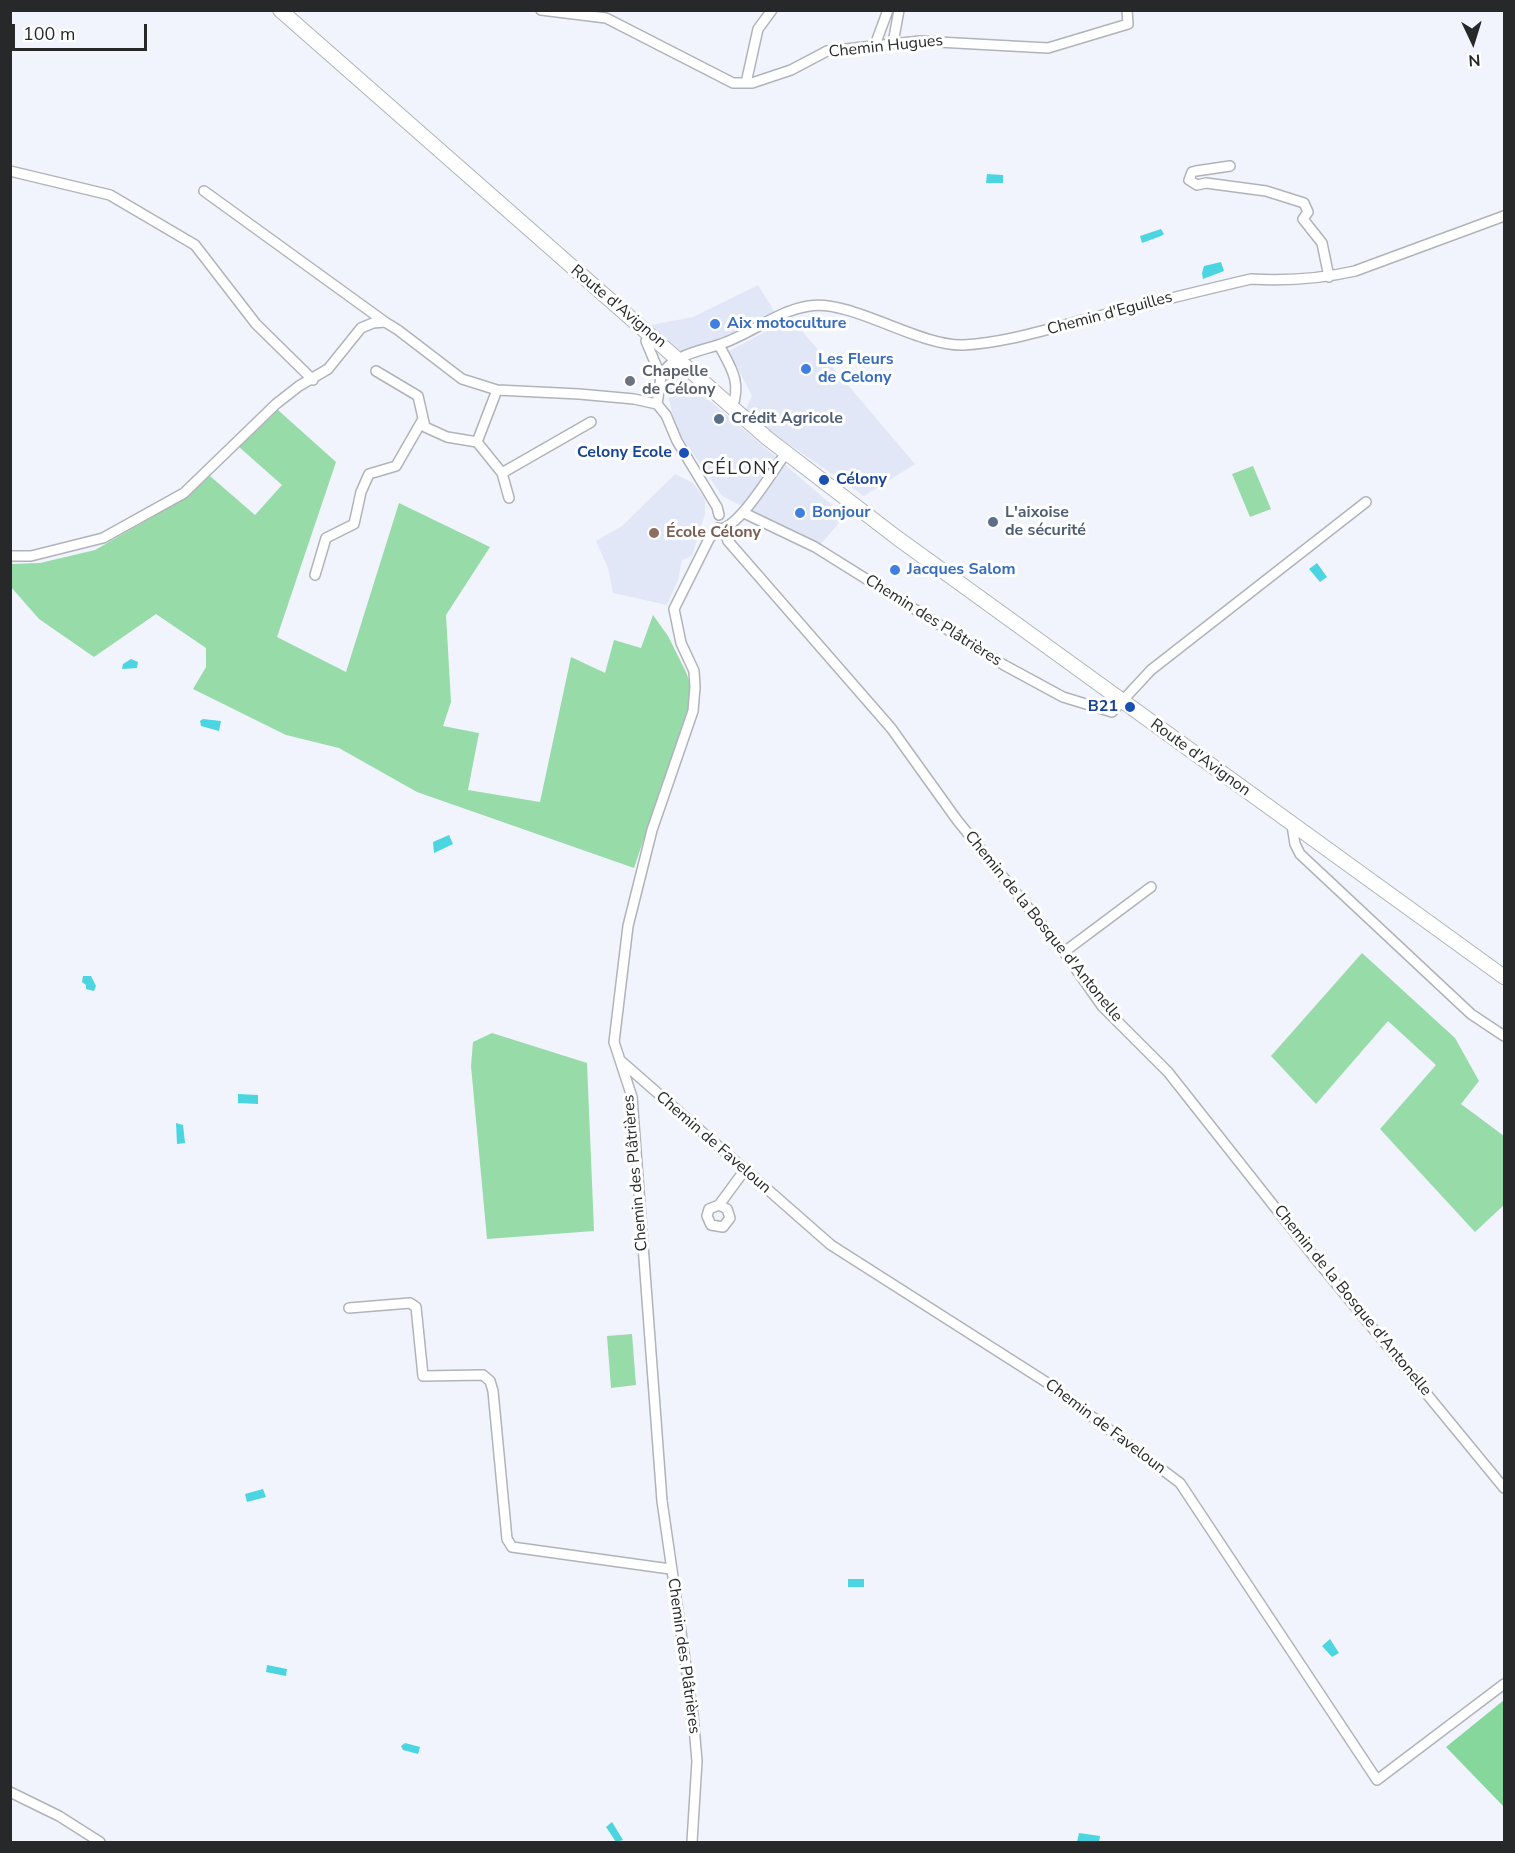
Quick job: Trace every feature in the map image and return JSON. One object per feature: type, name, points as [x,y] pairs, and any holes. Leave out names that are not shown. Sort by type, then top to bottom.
[{"type":"main road","name":"Route d'Avignon","points":[[280,10],[784,455]]},
{"type":"main road","name":"Route d'Avignon","points":[[561,260],[646,341],[675,361],[747,431],[784,455],[1504,977]]},
{"type":"street","points":[[541,10],[606,18],[733,83],[746,83],[758,28],[772,10]]},
{"type":"street","points":[[875,45],[888,10]]},
{"type":"street","points":[[893,43],[899,10]]},
{"type":"street","name":"Chemin Hugues","points":[[746,83],[791,70],[827,51],[875,45],[946,40],[1048,48],[1128,24],[1127,10]]},
{"type":"street","points":[[1230,166],[1192,172],[1189,180],[1197,185],[1206,183],[1266,191],[1304,203],[1308,212],[1303,219],[1322,243],[1329,277]]},
{"type":"street","points":[[10,171],[110,195],[195,245],[256,324],[313,380]]},
{"type":"street","points":[[204,191],[411,339],[448,371],[478,386],[497,390],[579,394],[657,404],[666,415],[677,441],[717,507],[719,515],[714,522],[724,527],[744,513],[784,455]]},
{"type":"street","name":"Chemin d'Eguilles","points":[[675,361],[742,336],[793,309],[812,305],[832,306],[926,337],[961,345],[1037,333],[1251,279],[1285,280],[1329,277],[1390,260],[1504,216]]},
{"type":"street","points":[[10,556],[31,556],[103,538],[170,502],[203,477],[236,440],[276,404],[299,386],[313,380],[328,369],[361,328],[385,322]]},
{"type":"street","points":[[646,341],[661,377]]},
{"type":"street","points":[[719,345],[733,371],[738,392],[732,408]]},
{"type":"street","points":[[657,404],[661,377],[665,368],[675,361]]},
{"type":"street","points":[[376,371],[418,396],[425,427],[447,437],[477,442],[502,473],[509,498]]},
{"type":"street","points":[[477,442],[497,390]]},
{"type":"street","points":[[315,575],[326,538],[354,524],[361,492],[369,474],[396,465],[423,419]]},
{"type":"street","points":[[502,473],[591,422]]},
{"type":"street","points":[[1121,700],[1151,670],[1366,502]]},
{"type":"street","name":"Chemin des Plâtrières","points":[[744,513],[815,547],[1004,665],[1063,697],[1112,712],[1121,700]]},
{"type":"street","name":"Chemin des Plâtrières","points":[[692,1842],[697,1761],[693,1714],[670,1569],[662,1501],[632,1097],[614,1042],[628,926],[652,830],[693,711],[694,671],[678,633],[674,609],[709,539],[724,527]]},
{"type":"street","name":"Chemin de la Bosque d'Antonelle","points":[[724,527],[728,541],[891,728],[957,819],[1064,952],[1102,1006],[1168,1072],[1315,1258],[1504,1488]]},
{"type":"street","points":[[1292,825],[1295,844],[1300,854],[1471,1014],[1504,1036]]},
{"type":"street","points":[[1064,952],[1151,888]]},
{"type":"street","name":"Chemin de Faveloun","points":[[620,1060],[831,1245],[1046,1382],[1180,1483],[1377,1780],[1504,1684]]},
{"type":"street","points":[[720,1205],[744,1171]]},
{"type":"street","points":[[349,1308],[411,1303],[416,1307],[423,1376],[483,1375],[489,1381],[493,1391],[507,1539],[512,1547],[670,1569]]},
{"type":"street","points":[[10,1792],[59,1816],[100,1842]]},
{"type":"shaded area","points":[[758,285],[776,314],[724,339],[683,353],[651,325],[693,317]]},
{"type":"shaded area","points":[[791,318],[915,464],[864,496],[744,413],[752,396],[729,351]]},
{"type":"shaded area","points":[[675,371],[845,516],[820,545],[722,496],[675,427],[665,379]]},
{"type":"shaded area","name":"École Célony","points":[[675,474],[693,483],[705,500],[705,514],[692,556],[682,560],[678,580],[667,605],[613,593],[608,568],[596,541],[622,526]]},
{"type":"green space","points":[[278,410],[336,462],[277,637],[346,672],[399,503],[490,547],[446,615],[451,702],[443,726],[479,733],[468,790],[540,802],[571,657],[605,673],[614,640],[641,648],[653,615],[668,636],[691,686],[688,708],[634,868],[417,792],[339,748],[286,735],[193,689],[206,667],[206,648],[156,614],[94,657],[39,619],[11,587],[10,564],[40,563],[95,550],[187,497],[210,476],[255,515],[282,485],[239,447]]},
{"type":"green space","points":[[1253,466],[1271,509],[1250,517],[1232,474]]},
{"type":"green space","points":[[1362,953],[1455,1038],[1479,1081],[1461,1104],[1504,1136],[1504,1205],[1475,1232],[1380,1129],[1436,1065],[1388,1021],[1316,1104],[1271,1056]]},
{"type":"green space","points":[[492,1033],[587,1063],[594,1231],[487,1239],[471,1066],[473,1042]]},
{"type":"green space","points":[[632,1334],[636,1385],[611,1388],[607,1336]]},
{"type":"green space","points":[[1504,1700],[1504,1807],[1446,1747]]},
{"type":"water","points":[[987,174],[1003,175],[1003,183],[986,183]]},
{"type":"water","points":[[1161,229],[1164,234],[1142,243],[1140,236]]},
{"type":"water","points":[[1221,262],[1224,271],[1203,279],[1204,266]]},
{"type":"water","points":[[1317,563],[1327,577],[1320,582],[1309,569]]},
{"type":"water","points":[[131,659],[138,662],[137,668],[122,669],[123,664]]},
{"type":"water","points":[[203,719],[221,721],[219,731],[201,726],[200,721]]},
{"type":"water","points":[[449,835],[453,844],[434,853],[433,842]]},
{"type":"water","points":[[83,976],[91,976],[96,986],[94,991],[86,989],[86,985],[82,982]]},
{"type":"water","points":[[238,1094],[258,1095],[258,1104],[238,1103]]},
{"type":"water","points":[[176,1123],[183,1125],[185,1143],[177,1144]]},
{"type":"water","points":[[263,1489],[266,1497],[247,1502],[245,1494]]},
{"type":"water","points":[[848,1579],[864,1579],[864,1587],[848,1587]]},
{"type":"water","points":[[1330,1639],[1339,1653],[1332,1657],[1322,1646]]},
{"type":"water","points":[[267,1665],[287,1669],[286,1676],[266,1672]]},
{"type":"water","points":[[405,1743],[420,1747],[418,1754],[403,1750],[401,1746]]},
{"type":"water","points":[[612,1822],[623,1840],[616,1842],[606,1827]]},
{"type":"water","points":[[1079,1833],[1100,1836],[1099,1842],[1077,1842]]},
{"type":"place","name":"Aix motoculture","points":[[715,324]]},
{"type":"place","name":"Les Fleurs de Celony","points":[[806,369]]},
{"type":"place","name":"Chapelle de Célony","points":[[630,381]]},
{"type":"place","name":"Crédit Agricole","points":[[719,419]]},
{"type":"place","name":"Celony Ecole","points":[[684,453]]},
{"type":"place","name":"Célony","points":[[824,480]]},
{"type":"place","name":"Bonjour","points":[[800,513]]},
{"type":"place","name":"L'aixoise de sécurité","points":[[993,522]]},
{"type":"place","name":"École Célony","points":[[654,533]]},
{"type":"place","name":"Jacques Salom","points":[[895,570]]},
{"type":"place","name":"B21","points":[[1130,707]]},
{"type":"district","name":"CÉLONY","points":[[741,470]]}]
